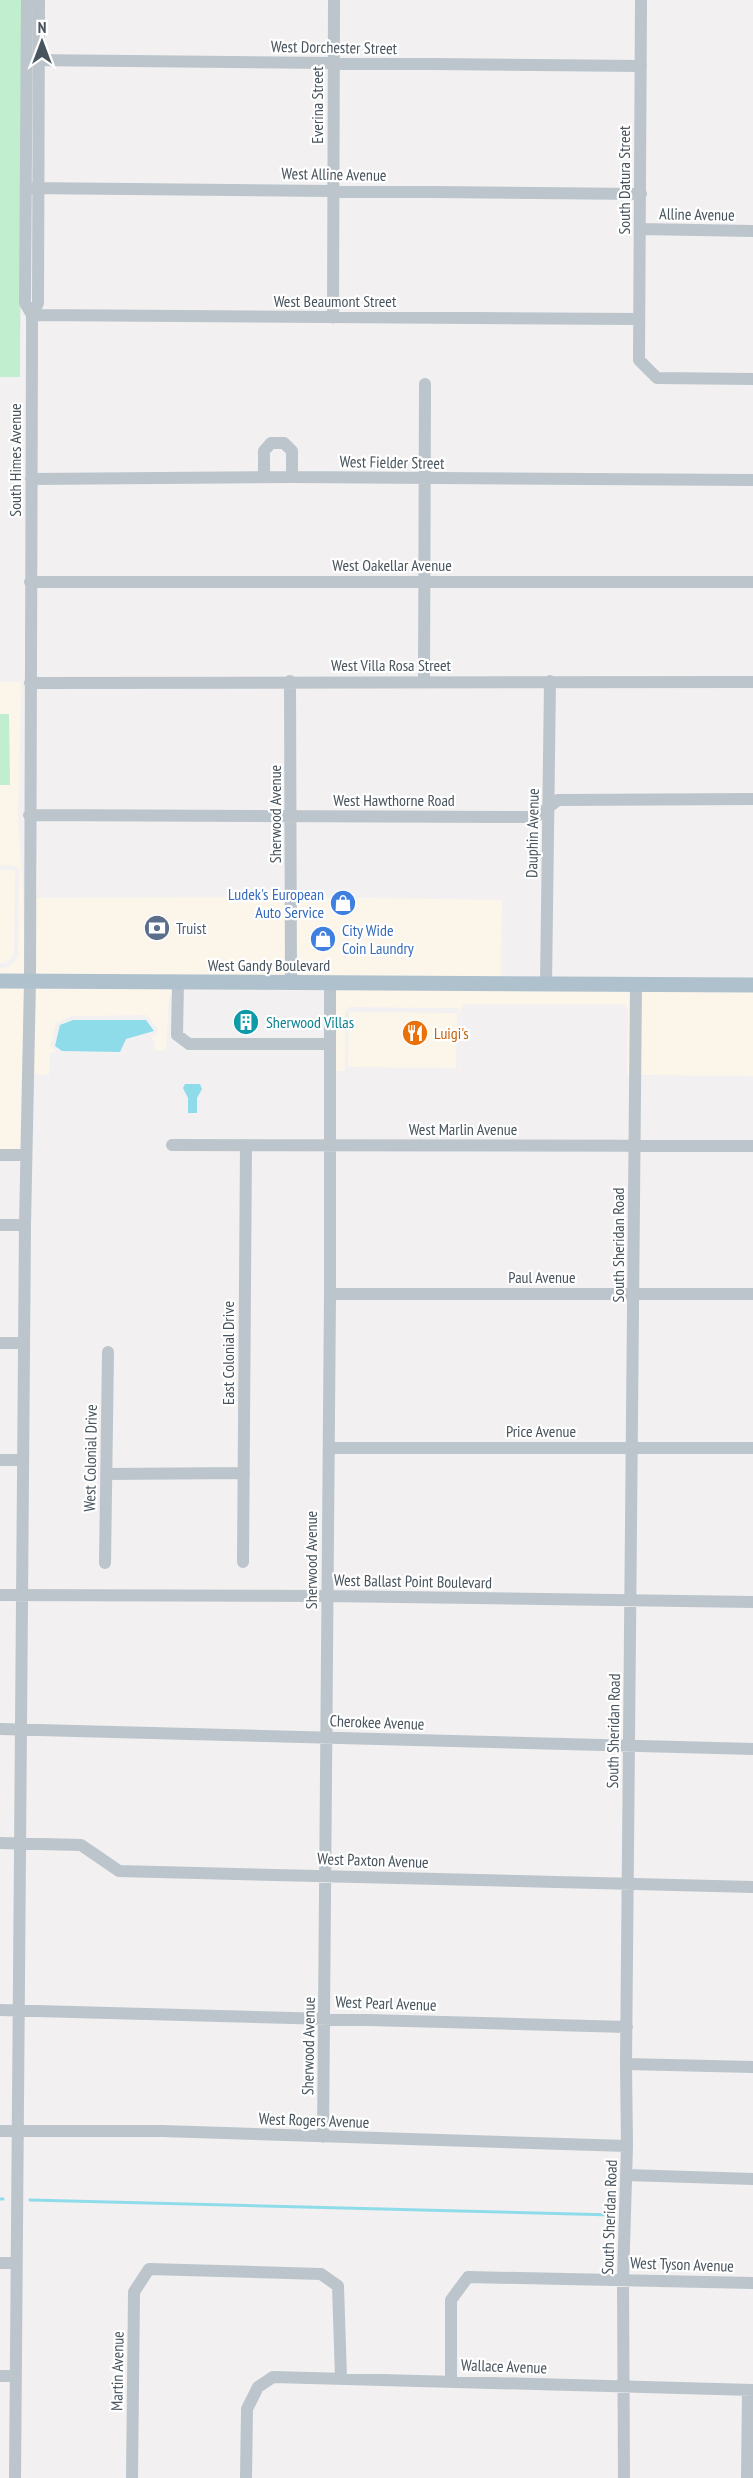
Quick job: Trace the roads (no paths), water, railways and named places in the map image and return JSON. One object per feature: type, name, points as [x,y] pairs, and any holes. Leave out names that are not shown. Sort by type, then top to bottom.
[{"type":"main road","name":"West Gandy Boulevard","points":[[0,981],[753,985]]},
{"type":"street","name":"Everina Street","points":[[333,318],[334,0]]},
{"type":"street","name":"South Datura Street","points":[[641,0],[639,360],[657,378],[753,379]]},
{"type":"street","name":"South Himes Avenue","points":[[15,2478],[23,1343],[30,981],[32,315],[25,303],[32,188],[33,5]]},
{"type":"street","name":"West Dorchester Street","points":[[33,61],[641,66]]},
{"type":"street","name":"West Alline Avenue","points":[[32,188],[640,194]]},
{"type":"street","name":"Alline Avenue","points":[[640,229],[753,231]]},
{"type":"street","name":"West Beaumont Street","points":[[32,315],[638,319]]},
{"type":"street","points":[[424,682],[425,384]]},
{"type":"street","points":[[264,477],[264,451],[271,443],[284,443],[292,451],[292,477]]},
{"type":"street","name":"West Fielder Street","points":[[31,479],[292,477],[753,480]]},
{"type":"street","name":"West Oakellar Avenue","points":[[30,582],[753,582]]},
{"type":"street","name":"Sherwood Avenue","points":[[290,681],[291,983]]},
{"type":"street","name":"Dauphin Avenue","points":[[546,985],[550,681]]},
{"type":"street","name":"West Villa Rosa Street","points":[[30,683],[753,682]]},
{"type":"street","name":"West Hawthorne Road","points":[[29,815],[536,817],[558,800],[753,799]]},
{"type":"street","points":[[177,983],[177,1035],[189,1044],[330,1044]]},
{"type":"street","name":"Sherwood Avenue","points":[[323,2137],[331,1146],[330,984]]},
{"type":"street","name":"South Sheridan Road","points":[[624,2478],[623,2279],[627,2146],[636,985]]},
{"type":"street","name":"West Marlin Avenue","points":[[172,1145],[753,1146]]},
{"type":"street","name":"East Colonial Drive","points":[[243,1562],[246,1145]]},
{"type":"street","points":[[0,1155],[26,1155]]},
{"type":"street","points":[[0,1225],[25,1225]]},
{"type":"street","name":"Paul Avenue","points":[[330,1294],[753,1294]]},
{"type":"street","points":[[0,1343],[23,1343]]},
{"type":"street","name":"West Colonial Drive","points":[[105,1563],[108,1352]]},
{"type":"street","name":"Price Avenue","points":[[328,1448],[753,1448]]},
{"type":"street","points":[[0,1460],[22,1460]]},
{"type":"street","points":[[106,1474],[244,1473]]},
{"type":"street","name":"West Ballast Point Boulevard","points":[[0,1595],[327,1596],[753,1602]]},
{"type":"street","name":"Cherokee Avenue","points":[[0,1728],[753,1749]]},
{"type":"street","name":"West Paxton Avenue","points":[[0,1843],[81,1845],[119,1871],[753,1887]]},
{"type":"street","name":"West Pearl Avenue","points":[[0,2010],[627,2028]]},
{"type":"street","points":[[626,2064],[753,2067]]},
{"type":"street","name":"West Rogers Avenue","points":[[0,2131],[162,2131],[627,2146]]},
{"type":"street","points":[[626,2175],[753,2178]]},
{"type":"street","points":[[0,2263],[16,2263]]},
{"type":"street","name":"Martin Avenue","points":[[132,2478],[134,2292],[149,2269],[321,2274],[338,2286],[341,2378]]},
{"type":"street","name":"West Tyson Avenue","points":[[451,2381],[451,2300],[468,2277],[753,2283]]},
{"type":"street","points":[[0,2376],[15,2376]]},
{"type":"street","name":"Wallace Avenue","points":[[246,2478],[247,2409],[258,2386],[273,2377],[750,2390]]},
{"type":"street","points":[[747,2478],[750,2390]]},
{"type":"water","points":[[73,1020],[146,1020],[154,1031],[126,1039],[120,1052],[62,1051],[55,1046],[60,1025]]},
{"type":"water","points":[[185,1084],[200,1084],[202,1089],[197,1098],[197,1113],[188,1113],[188,1098],[183,1088]]},
{"type":"waterway","points":[[30,2200],[613,2215]]},
{"type":"place","name":"Ludek's European Auto Service","points":[[343,903]]},
{"type":"place","name":"Truist","points":[[157,928]]},
{"type":"place","name":"City Wide Coin Laundry","points":[[323,939]]},
{"type":"place","name":"Sherwood Villas","points":[[246,1022]]},
{"type":"place","name":"Luigi's","points":[[415,1033]]}]
